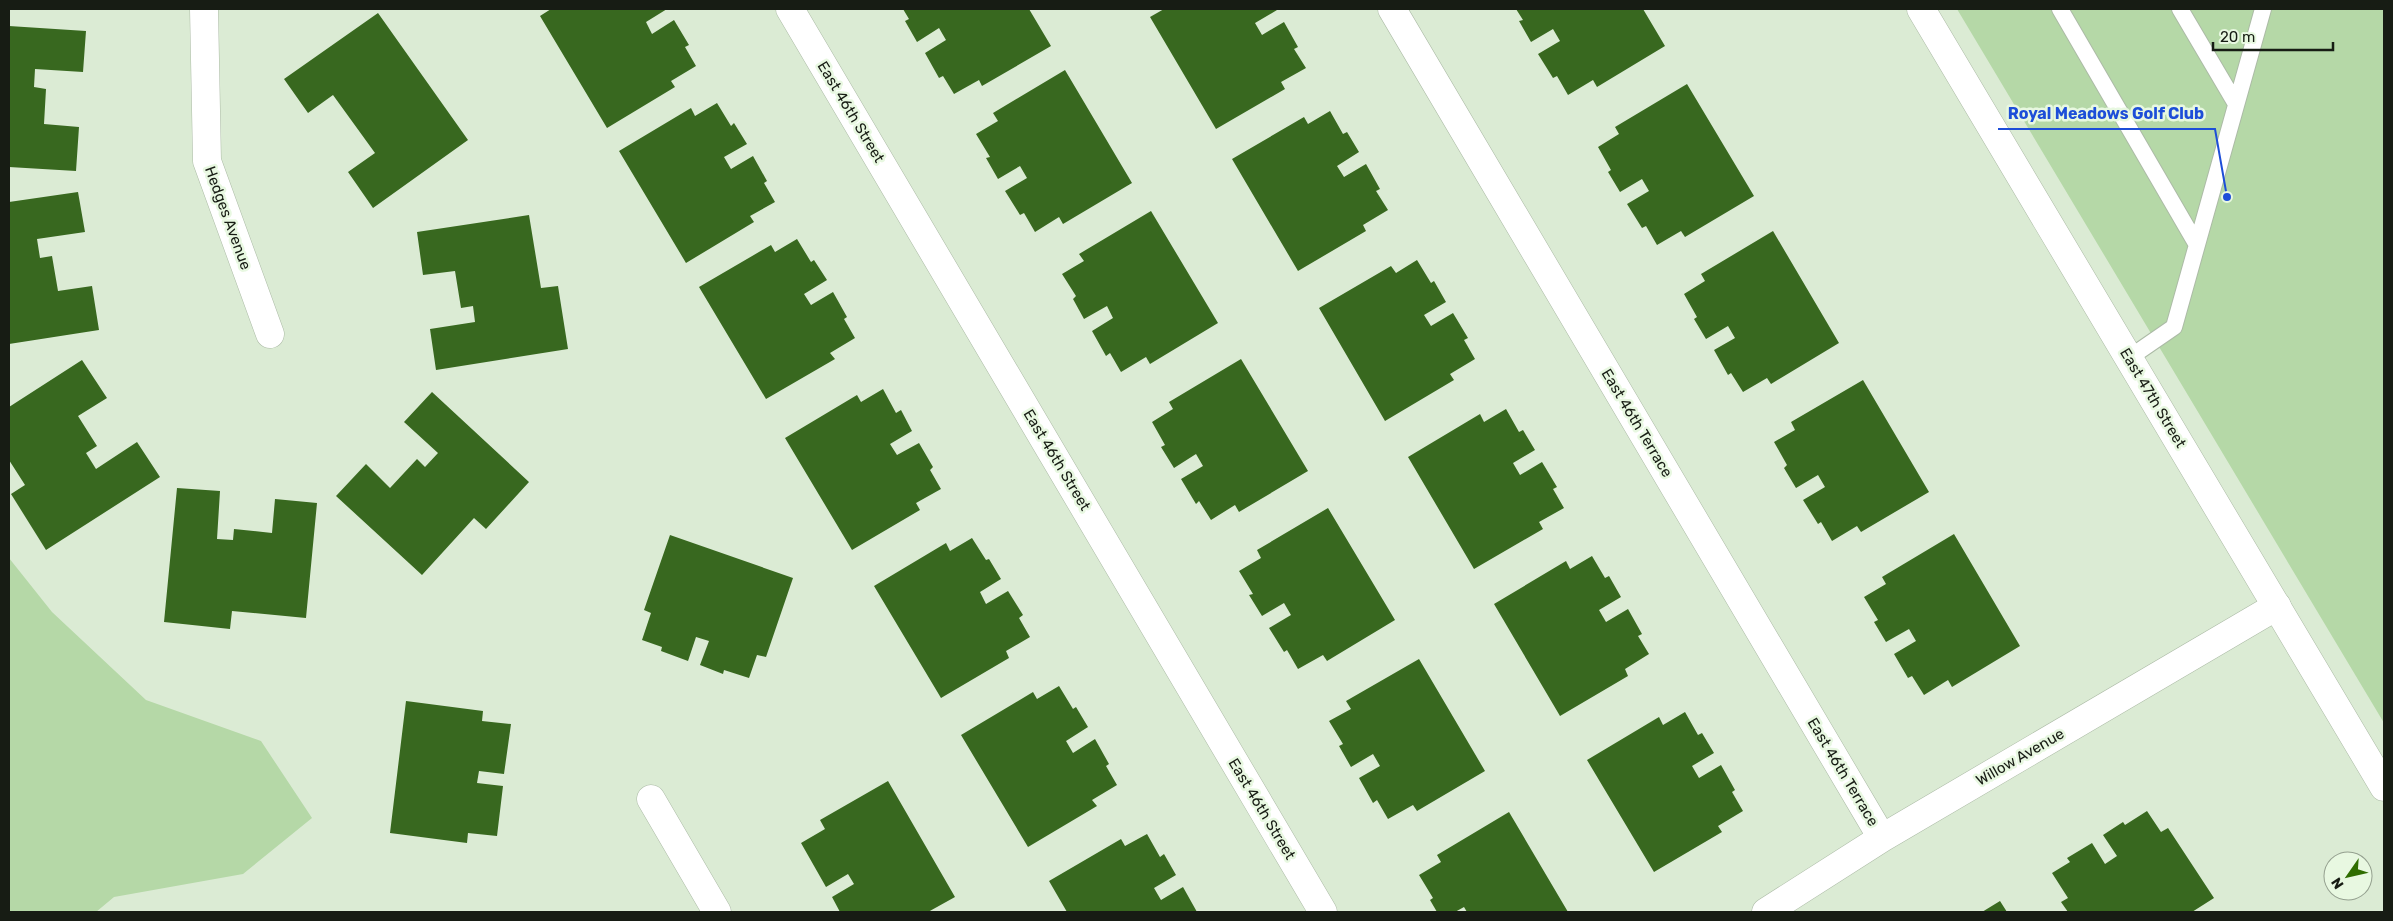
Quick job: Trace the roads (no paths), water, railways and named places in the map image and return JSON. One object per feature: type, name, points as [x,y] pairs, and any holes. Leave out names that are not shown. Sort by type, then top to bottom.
[{"type":"street","name":"Hedges Avenue","points":[[204,9],[207,161],[270,334]]},
{"type":"street","name":"East 46th Street","points":[[790,9],[1323,912]]},
{"type":"street","name":"East 46th Terrace","points":[[1392,9],[1882,838]]},
{"type":"street","name":"East 47th Street","points":[[1921,9],[2384,787]]},
{"type":"street","name":"Willow Avenue","points":[[1766,912],[1882,838],[2277,606]]},
{"type":"street","points":[[651,799],[717,912]]},
{"type":"lane","points":[[2060,9],[2197,245]]},
{"type":"lane","points":[[2180,9],[2236,104]]},
{"type":"lane","points":[[2129,358],[2174,327],[2263,9]]},
{"type":"place","name":"Royal Meadows Golf Club","points":[[2227,197]]}]
